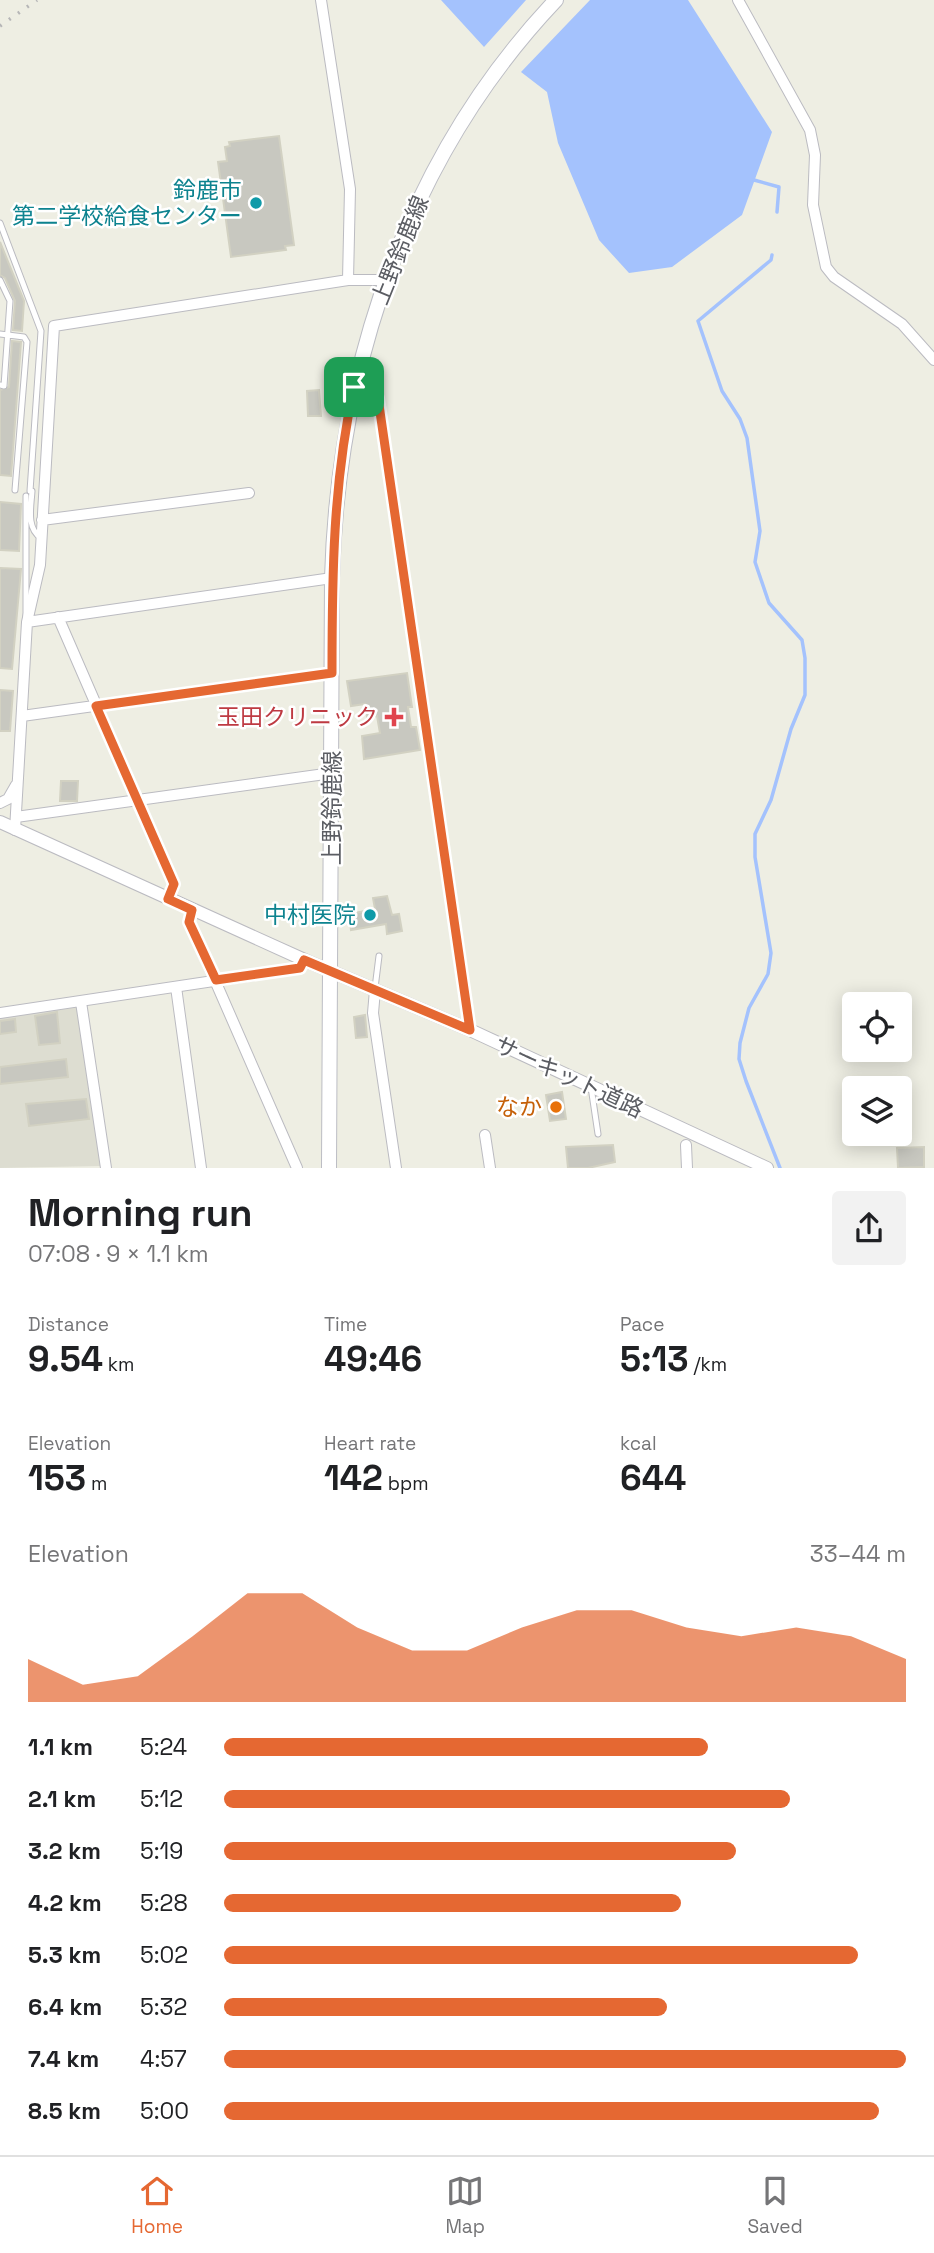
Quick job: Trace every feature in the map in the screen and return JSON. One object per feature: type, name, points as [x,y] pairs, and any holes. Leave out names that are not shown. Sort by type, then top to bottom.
[{"type":"main road","name":"上野鈴鹿線","points":[[329,1168],[332,578],[337,481],[354,387],[384,280],[428,181],[484,90],[556,0]]},
{"type":"street","points":[[321,0],[350,189],[348,280]]},
{"type":"street","points":[[738,0],[813,139],[813,205],[826,267],[834,277],[902,324],[934,360]]},
{"type":"street","points":[[332,773],[136,799],[15,823],[27,622],[40,565],[54,326],[348,280],[384,280]]},
{"type":"street","points":[[354,387],[371,391],[378,398],[470,1030]]},
{"type":"street","points":[[42,520],[249,493]]},
{"type":"street","points":[[27,622],[332,578]]},
{"type":"street","points":[[58,617],[174,884],[168,899]]},
{"type":"street","points":[[22,716],[332,673]]},
{"type":"street","points":[[0,803],[8,799],[19,779]]},
{"type":"street","name":"サーキット道路","points":[[0,822],[15,823],[192,910],[470,1030],[768,1168]]},
{"type":"street","points":[[192,910],[189,922],[297,1168]]},
{"type":"street","points":[[0,1013],[300,968],[304,960]]},
{"type":"street","points":[[176,987],[201,1168]]},
{"type":"street","points":[[375,990],[373,1013],[396,1168]]},
{"type":"street","points":[[81,1002],[106,1168]]},
{"type":"street","points":[[485,1135],[490,1168]]},
{"type":"street","points":[[686,1145],[687,1168]]},
{"type":"lane","points":[[0,223],[41,331],[24,616],[27,622]]},
{"type":"lane","points":[[0,280],[10,300],[3,335],[4,386],[0,385]]},
{"type":"lane","points":[[3,335],[24,337],[27,342],[15,489]]},
{"type":"lane","points":[[30,493],[30,522],[41,538]]},
{"type":"lane","points":[[375,990],[379,956]]},
{"type":"lane","points":[[591,1087],[598,1134]]},
{"type":"shaded area","points":[[79,1006],[101,1166],[0,1168],[0,1017]]},
{"type":"water","points":[[441,0],[526,0],[484,47]]},
{"type":"water","points":[[590,0],[688,0],[772,132],[742,215],[672,267],[629,273],[599,240],[558,143],[547,92],[521,72]]},
{"type":"building","name":"鈴鹿市 第二学校給食センター","points":[[279,136],[294,245],[285,246],[286,250],[231,257],[218,162],[227,161],[225,147],[230,146],[229,142]]},
{"type":"building","points":[[0,242],[24,301],[22,331],[13,330],[15,301],[5,278],[0,275]]},
{"type":"building","points":[[12,341],[21,342],[11,476],[0,475],[0,390],[9,387]]},
{"type":"building","points":[[319,390],[321,416],[308,416],[307,391]]},
{"type":"building","points":[[0,502],[21,504],[19,551],[0,550]]},
{"type":"building","points":[[0,568],[21,569],[12,669],[0,668]]},
{"type":"building","name":"玉田クリニック","points":[[407,673],[412,707],[408,707],[411,727],[416,727],[420,750],[364,759],[362,736],[380,733],[377,716],[367,717],[365,704],[351,706],[347,681]]},
{"type":"building","points":[[0,690],[13,691],[10,731],[0,731]]},
{"type":"building","points":[[61,781],[78,781],[77,801],[60,801]]},
{"type":"building","name":"中村医院","points":[[387,896],[392,915],[399,914],[402,931],[387,934],[386,924],[351,930],[349,914],[375,909],[373,898]]},
{"type":"building","points":[[57,1012],[60,1043],[39,1045],[35,1016]]},
{"type":"building","points":[[365,1015],[367,1037],[356,1038],[354,1017]]},
{"type":"building","points":[[15,1019],[16,1032],[0,1034],[0,1021]]},
{"type":"building","points":[[66,1059],[68,1077],[0,1084],[0,1067]]},
{"type":"building","name":"なか","points":[[562,1092],[566,1119],[550,1121],[546,1095]]},
{"type":"building","points":[[86,1099],[89,1119],[29,1126],[26,1104]]},
{"type":"building","points":[[613,1145],[615,1162],[588,1168],[568,1168],[566,1147]]},
{"type":"building","points":[[924,1147],[924,1167],[898,1168],[897,1148]]},
{"type":"waterway","points":[[754,180],[779,187],[777,212]]},
{"type":"waterway","points":[[772,255],[771,260],[698,321],[722,391],[740,419],[747,438],[760,531],[755,562],[769,603],[802,640],[805,658],[805,695],[791,729],[771,800],[755,834],[755,857],[771,953],[768,974],[749,1008],[739,1059],[780,1168]]},
{"type":"railway","points":[[0,26],[37,0]]},
{"type":"place","name":"鈴鹿市 第二学校給食センター","points":[[256,203]]},
{"type":"place","name":"玉田クリニック","points":[[394,717]]},
{"type":"place","name":"中村医院","points":[[370,915]]},
{"type":"place","name":"なか","points":[[556,1107]]},
{"type":"route","points":[[354,387],[363,387],[378,398],[470,1030],[304,960],[300,968],[216,980],[189,922],[192,910],[168,899],[174,884],[96,706],[332,673],[333,525],[345,426],[354,387]]}]
